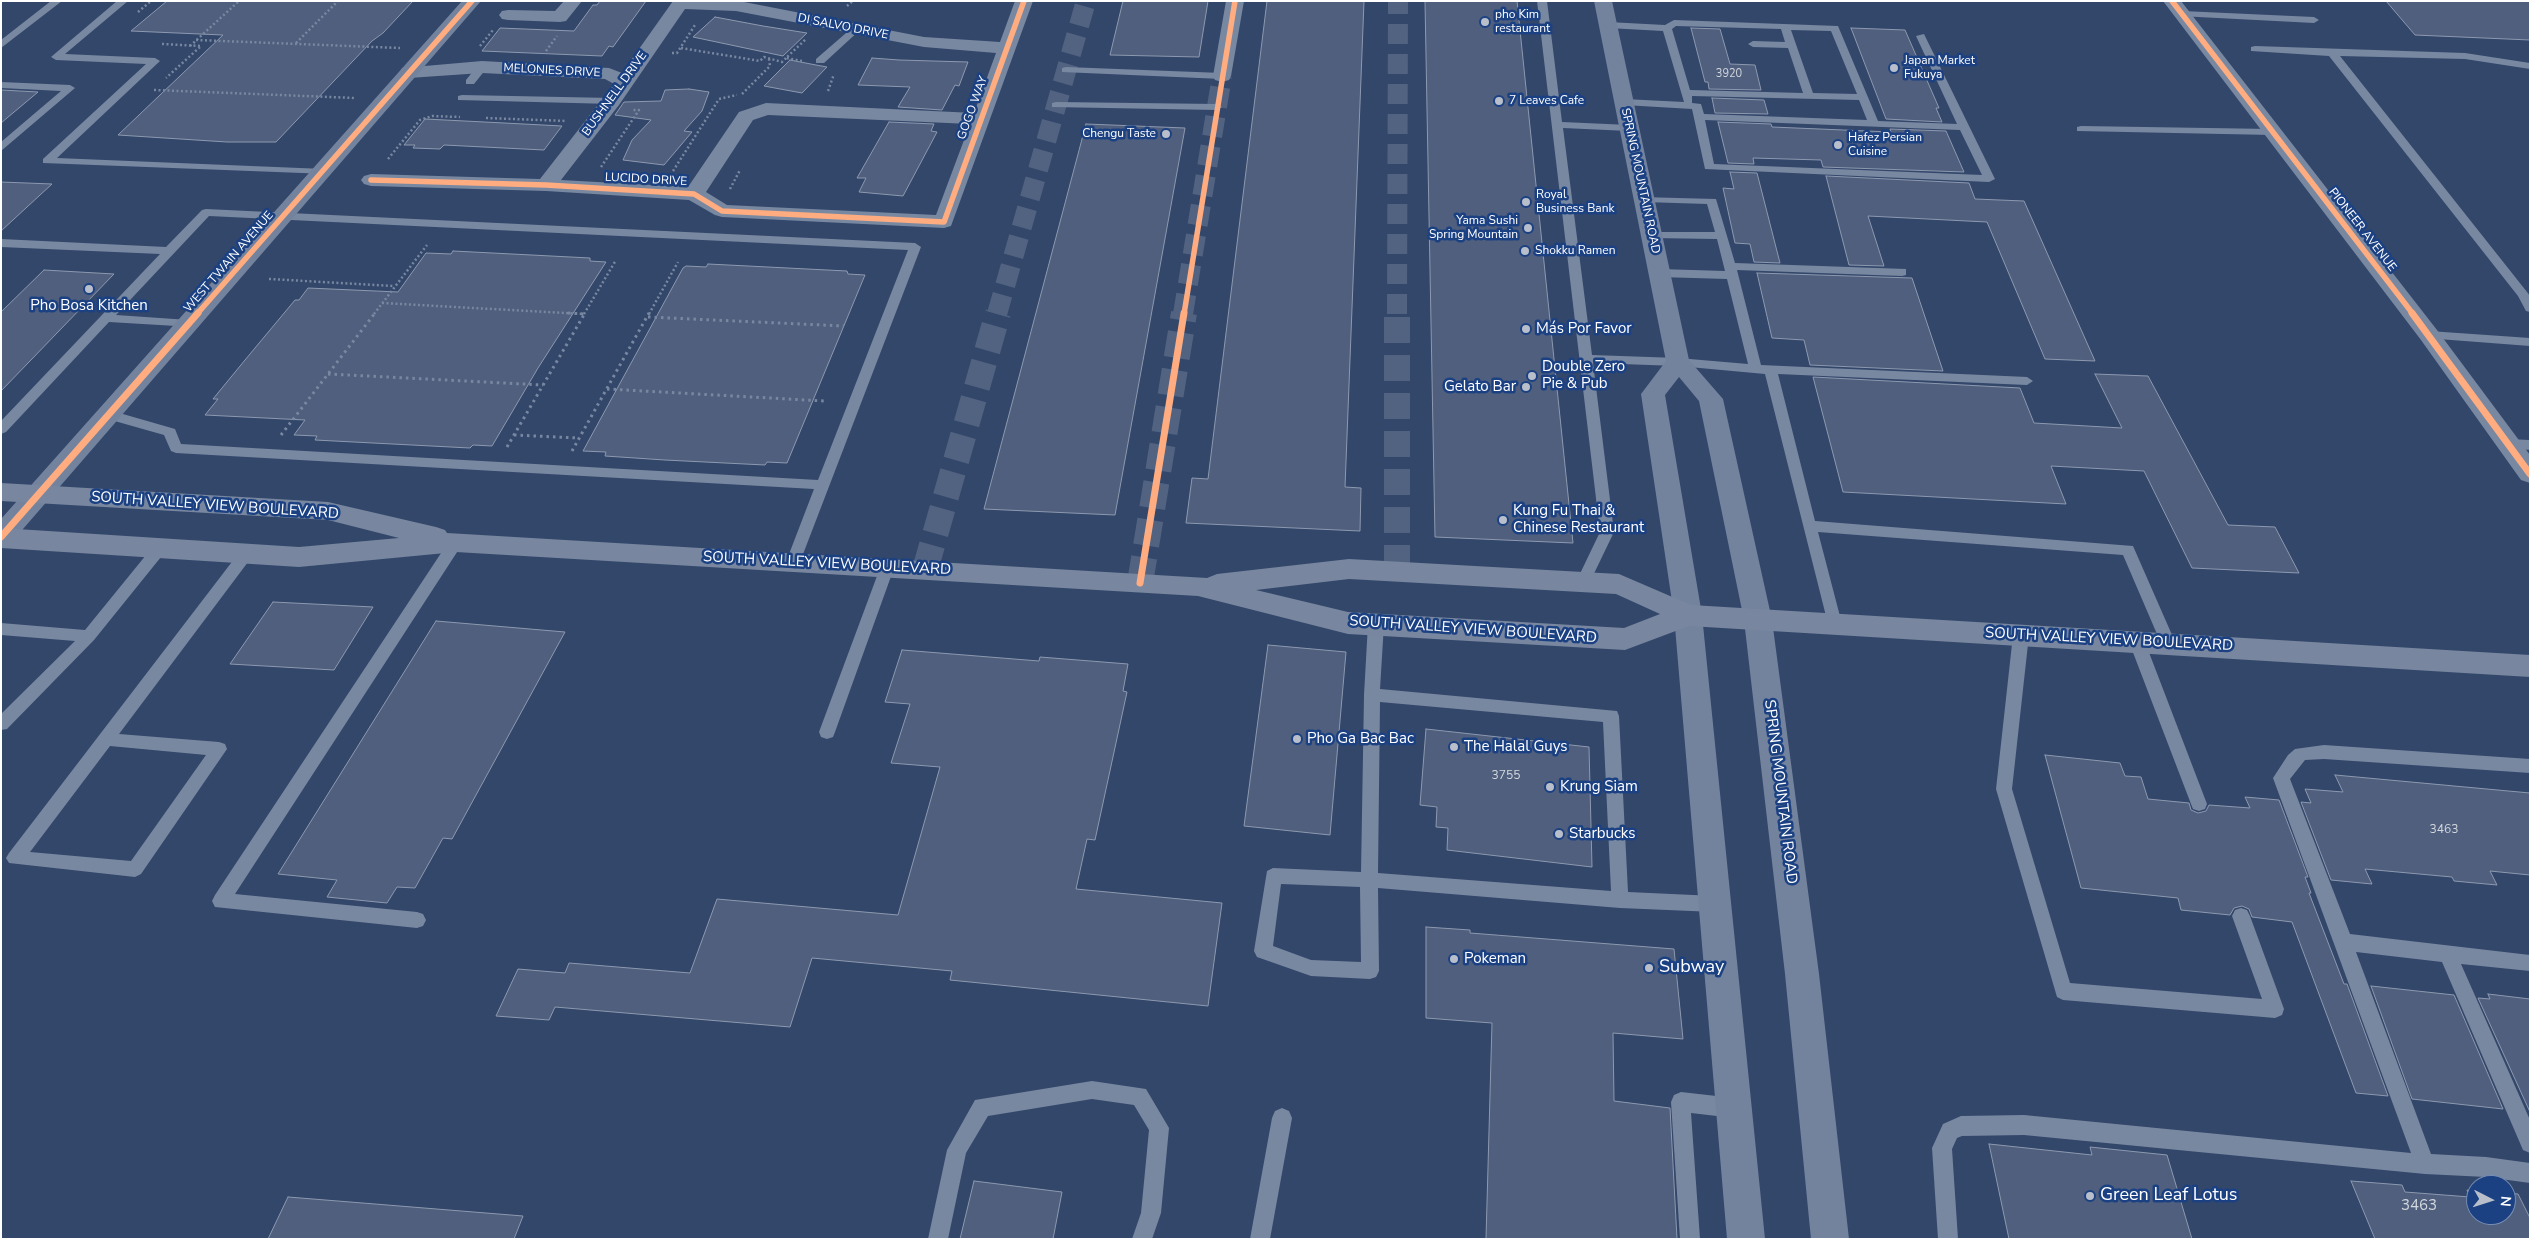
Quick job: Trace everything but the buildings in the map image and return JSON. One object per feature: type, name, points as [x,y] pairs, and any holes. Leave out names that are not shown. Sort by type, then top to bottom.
[{"type":"main road","name":"WEST TWAIN AVENUE","points":[[1,538],[472,1]]},
{"type":"main road","name":"SPRING MOUNTAIN ROAD","points":[[1603,1],[1678,362],[1711,399],[1758,620],[1802,974],[1830,1239]]},
{"type":"main road","points":[[1678,362],[1653,394],[1688,615],[1746,1239]]},
{"type":"main road","name":"SOUTH VALLEY VIEW BOULEVARD","points":[[1,492],[328,511],[456,542]]},
{"type":"main road","name":"SOUTH VALLEY VIEW BOULEVARD","points":[[1,538],[299,557],[456,542],[1198,586],[1349,569],[1619,584],[1688,615],[2530,666]]},
{"type":"main road","name":"SOUTH VALLEY VIEW BOULEVARD","points":[[1198,586],[1348,623],[1625,639],[1688,615]]},
{"type":"street","points":[[508,15],[560,17],[573,1]]},
{"type":"street","name":"GOGO WAY","points":[[944,222],[1024,1]]},
{"type":"street","points":[[1222,76],[1234,1]]},
{"type":"street","name":"DI SALVO DRIVE","points":[[681,2],[736,6],[808,26],[856,29],[924,42],[1007,48]]},
{"type":"street","name":"BUSHNELL DRIVE","points":[[546,185],[612,101],[681,2]]},
{"type":"street","points":[[808,26],[822,2]]},
{"type":"street","name":"PIONEER AVENUE","points":[[2177,8],[2429,335],[2530,474]]},
{"type":"street","name":"MELONIES DRIVE","points":[[409,72],[482,67],[609,74],[625,82]]},
{"type":"street","name":"MELONIES DRIVE","points":[[409,72],[466,90],[598,89],[625,82]]},
{"type":"street","points":[[694,194],[746,116],[766,109],[981,119]]},
{"type":"street","name":"LUCIDO DRIVE","points":[[372,180],[546,185],[694,194],[722,211],[944,222]]},
{"type":"lane","points":[[1,45],[57,1]]},
{"type":"lane","points":[[123,1],[56,57],[155,61],[47,161],[324,172]]},
{"type":"lane","points":[[1542,1],[1608,532],[1583,582]]},
{"type":"lane","points":[[2177,8],[2314,20]]},
{"type":"lane","points":[[1608,25],[1667,28],[1674,22],[1835,28],[1874,124]]},
{"type":"lane","points":[[1785,26],[1808,96]]},
{"type":"lane","points":[[1667,28],[1689,105]]},
{"type":"lane","points":[[820,61],[856,29]]},
{"type":"lane","points":[[1624,102],[1697,106],[1709,167],[1989,179],[1921,36]]},
{"type":"lane","points":[[1753,44],[1792,45]]},
{"type":"lane","points":[[2255,49],[2465,56],[2530,66]]},
{"type":"lane","points":[[2332,53],[2523,295],[2530,308]]},
{"type":"lane","points":[[466,90],[482,67]]},
{"type":"lane","points":[[1066,70],[1222,76]]},
{"type":"lane","points":[[1,85],[70,88],[1,148]]},
{"type":"lane","points":[[466,90],[612,101]]},
{"type":"lane","points":[[1685,92],[1863,97]]},
{"type":"lane","points":[[1056,105],[1217,107]]},
{"type":"lane","points":[[1699,117],[1964,127]]},
{"type":"lane","points":[[1558,125],[1630,128]]},
{"type":"lane","points":[[2081,129],[2272,132]]},
{"type":"lane","points":[[1644,199],[1712,202],[1756,368]]},
{"type":"lane","points":[[1,429],[206,212],[915,247],[793,562]]},
{"type":"lane","points":[[1651,235],[1722,236]]},
{"type":"lane","points":[[1,243],[170,251]]},
{"type":"lane","points":[[1659,273],[1731,271],[1902,272]]},
{"type":"lane","points":[[106,318],[189,324]]},
{"type":"lane","points":[[2429,335],[2530,342]]},
{"type":"lane","points":[[1586,359],[2027,380]]},
{"type":"lane","points":[[1770,369],[1834,624]]},
{"type":"lane","points":[[109,415],[170,432],[176,448],[823,485]]},
{"type":"lane","points":[[2507,444],[2530,445]]},
{"type":"lane","points":[[1809,526],[2128,550],[2168,644]]},
{"type":"lane","points":[[417,920],[221,901],[456,542]]},
{"type":"lane","points":[[1,724],[89,636],[160,548]]},
{"type":"lane","points":[[106,738],[219,749],[135,869],[15,858],[106,738],[246,554]]},
{"type":"lane","points":[[827,732],[887,568]]},
{"type":"lane","points":[[1376,624],[1372,695],[1369,880],[1370,971],[1311,968],[1263,951],[1273,876],[1369,880],[1620,900],[1715,904]]},
{"type":"lane","points":[[1,629],[89,636]]},
{"type":"lane","points":[[2021,635],[2004,789],[2063,991],[2275,1009],[2241,916]]},
{"type":"lane","points":[[2137,642],[2199,804]]},
{"type":"lane","points":[[1372,695],[1611,716],[1620,900]]},
{"type":"lane","points":[[2425,1164],[2344,942],[2281,778],[2294,760],[2301,754],[2324,752],[2530,766]]},
{"type":"lane","points":[[2344,942],[2530,963]]},
{"type":"lane","points":[[2448,954],[2530,1143]]},
{"type":"lane","points":[[938,1239],[957,1150],[982,1107],[1092,1090],[1139,1096],[1159,1128],[1152,1213],[1142,1239]]},
{"type":"lane","points":[[1690,1239],[1681,1102],[1734,1108]]},
{"type":"lane","points":[[1260,1239],[1282,1118]]},
{"type":"lane","points":[[1948,1239],[1942,1148],[1950,1131],[1961,1126],[2024,1125],[2425,1164],[2486,1168],[2530,1174]]},
{"type":"path","points":[[138,13],[151,1]]},
{"type":"path","points":[[190,46],[239,1]]},
{"type":"path","points":[[295,44],[338,1]]},
{"type":"path","points":[[681,48],[760,61],[764,57],[782,62],[808,26]]},
{"type":"path","points":[[196,40],[401,48]]},
{"type":"path","points":[[161,44],[201,46],[154,90],[356,98]]},
{"type":"path","points":[[666,170],[675,171],[719,99],[742,94],[770,66],[769,58]]},
{"type":"path","points":[[786,58],[803,61]]},
{"type":"path","points":[[818,111],[832,83],[836,66]]},
{"type":"path","points":[[372,180],[420,120],[432,116],[462,117]]},
{"type":"path","points":[[481,118],[596,122]]},
{"type":"path","points":[[561,166],[610,168]]},
{"type":"path","points":[[279,437],[427,245]]},
{"type":"path","points":[[505,449],[616,260]]},
{"type":"path","points":[[570,453],[678,262]]},
{"type":"path","points":[[269,279],[395,286]]},
{"type":"path","points":[[382,303],[584,314]]},
{"type":"path","points":[[648,317],[844,326]]},
{"type":"path","points":[[328,374],[543,384]]},
{"type":"path","points":[[607,389],[824,400]]},
{"type":"path","points":[[514,435],[578,438]]},
{"type":"tunnel","points":[[997,314],[1086,1]]},
{"type":"tunnel","points":[[1397,314],[1398,1]]},
{"type":"tunnel","points":[[1183,314],[1222,76]]},
{"type":"tunnel","points":[[925,570],[998,313]]},
{"type":"tunnel","points":[[1140,583],[1184,313]]},
{"type":"tunnel","points":[[1397,314],[1397,571]]},
{"type":"cycle path","points":[[1,537],[472,1]]},
{"type":"cycle path","points":[[371,180],[546,185],[694,194],[722,211],[944,222],[1024,1]]},
{"type":"cycle path","points":[[1140,583],[1235,1]]},
{"type":"cycle path","points":[[2172,1],[2429,335],[2530,474]]},
{"type":"place","name":"pho Kim restaurant","points":[[1485,22]]},
{"type":"place","name":"Japan Market Fukuya","points":[[1894,68]]},
{"type":"place","name":"7 Leaves Cafe","points":[[1499,101]]},
{"type":"place","name":"Chengu Taste","points":[[1166,134]]},
{"type":"place","name":"Hafez Persian Cuisine","points":[[1838,145]]},
{"type":"place","name":"Royal Business Bank","points":[[1526,202]]},
{"type":"place","name":"Yama Sushi Spring Mountain","points":[[1528,228]]},
{"type":"place","name":"Shokku Ramen","points":[[1525,251]]},
{"type":"place","name":"Pho Bosa Kitchen","points":[[89,289]]},
{"type":"place","name":"Más Por Favor","points":[[1526,329]]},
{"type":"place","name":"Double Zero Pie & Pub","points":[[1532,376]]},
{"type":"place","name":"Gelato Bar","points":[[1526,387]]},
{"type":"place","name":"Kung Fu Thai & Chinese Restaurant","points":[[1503,520]]},
{"type":"place","name":"Pho Ga Bac Bac","points":[[1297,739]]},
{"type":"place","name":"The Halal Guys","points":[[1454,747]]},
{"type":"place","name":"Krung Siam","points":[[1550,787]]},
{"type":"place","name":"Starbucks","points":[[1559,834]]},
{"type":"place","name":"Pokeman","points":[[1454,959]]},
{"type":"place","name":"Subway","points":[[1649,968]]},
{"type":"place","name":"Green Leaf Lotus","points":[[2090,1196]]}]
